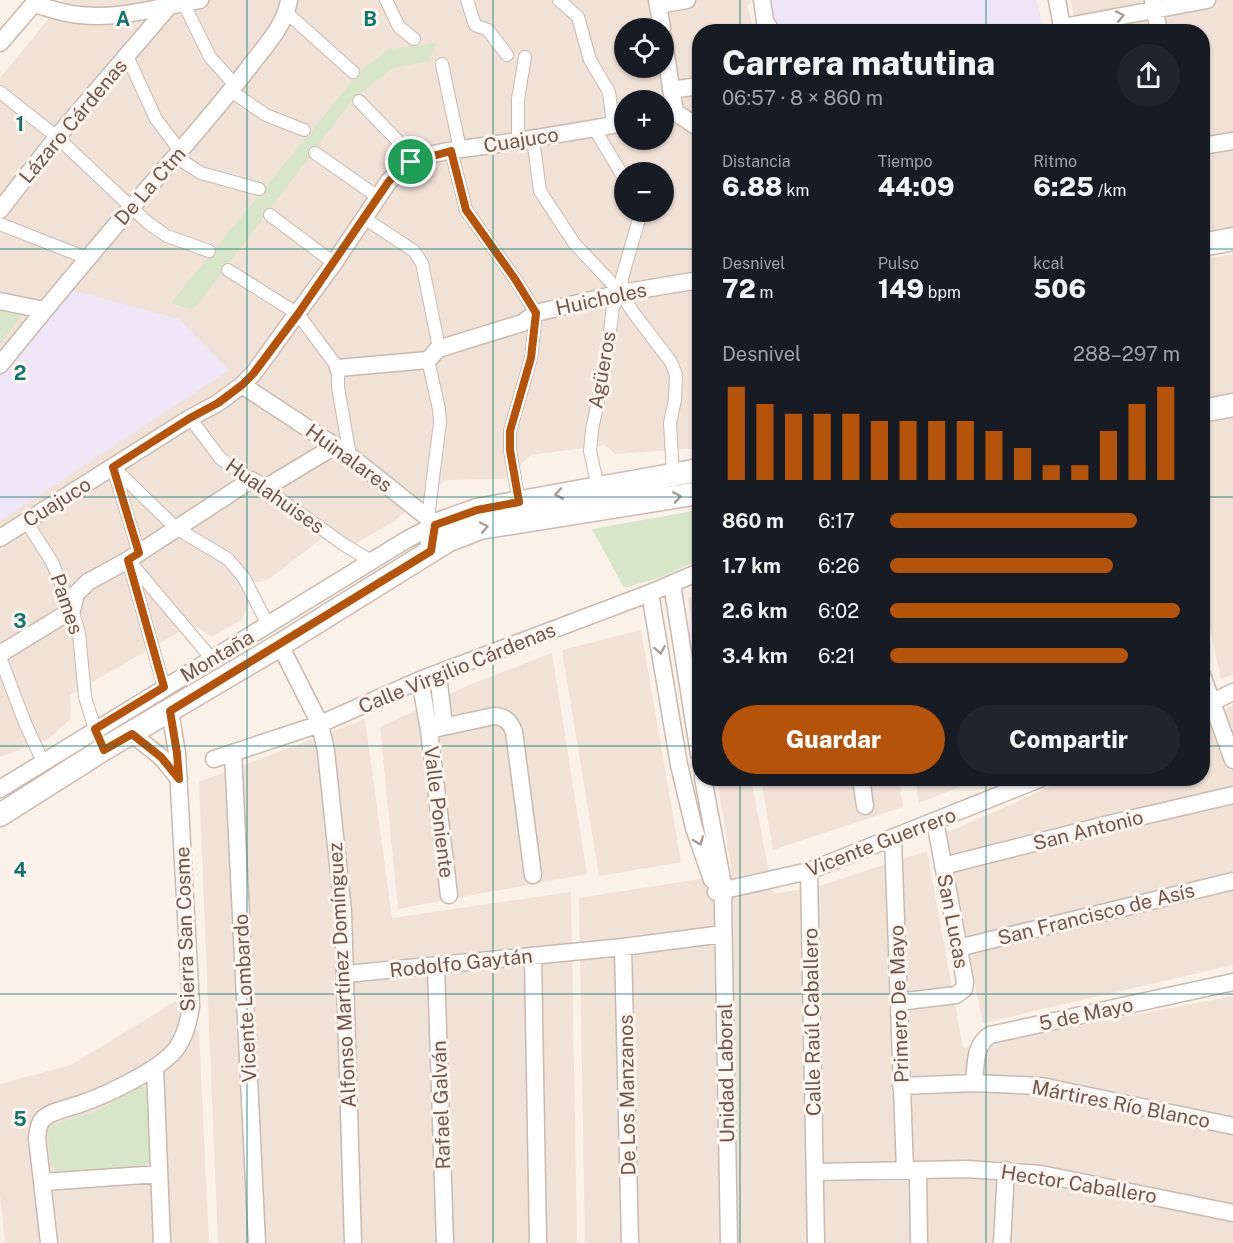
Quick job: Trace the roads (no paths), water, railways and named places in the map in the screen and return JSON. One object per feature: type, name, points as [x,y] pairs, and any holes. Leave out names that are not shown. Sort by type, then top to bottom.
[{"type":"main road","points":[[1210,243],[1233,239]]},
{"type":"main road","points":[[1210,409],[1233,405]]},
{"type":"main road","name":"Montaña","points":[[0,815],[100,739],[132,734],[280,645],[436,534],[477,510],[692,471]]},
{"type":"main road","name":"Montaña","points":[[436,534],[692,494]]},
{"type":"street","points":[[0,44],[36,2],[66,14],[98,16],[200,0]]},
{"type":"street","points":[[386,0],[399,27],[414,39]]},
{"type":"street","points":[[467,0],[475,25],[488,30],[507,55]]},
{"type":"street","points":[[559,0],[578,17],[590,60],[609,92],[614,108]]},
{"type":"street","points":[[660,18],[657,3],[687,0]]},
{"type":"street","points":[[762,0],[767,24]]},
{"type":"street","points":[[1057,0],[1062,24]]},
{"type":"street","points":[[1082,24],[1154,5],[1207,0]]},
{"type":"street","points":[[175,3],[233,88],[266,115],[304,130]]},
{"type":"street","name":"Lázaro Cárdenas","points":[[0,210],[57,137],[175,3]]},
{"type":"street","points":[[1154,5],[1158,24]]},
{"type":"street","points":[[288,7],[353,72]]},
{"type":"street","name":"De La Ctm","points":[[0,365],[87,258],[179,155],[233,88],[276,31],[288,7]]},
{"type":"street","points":[[127,56],[156,119],[179,155],[201,173],[259,189]]},
{"type":"street","points":[[525,57],[519,99],[526,140],[540,191],[574,243],[621,293],[671,362],[676,375],[675,400],[670,423],[672,475]]},
{"type":"street","points":[[442,64],[466,210],[536,313],[531,358],[510,431],[510,450],[519,502]]},
{"type":"street","points":[[669,78],[671,90],[692,87]]},
{"type":"street","points":[[0,92],[57,137],[148,223],[166,236],[209,251]]},
{"type":"street","points":[[359,101],[396,139],[411,162]]},
{"type":"street","points":[[674,116],[692,124]]},
{"type":"street","name":"Cuajuco","points":[[0,538],[190,418],[218,403],[242,385],[253,374],[298,314],[389,181],[411,162],[455,150],[614,125]]},
{"type":"street","points":[[594,128],[614,164]]},
{"type":"street","points":[[1210,145],[1233,141]]},
{"type":"street","points":[[315,153],[378,197]]},
{"type":"street","points":[[270,215],[334,262]]},
{"type":"street","points":[[364,218],[414,251],[422,263],[438,343],[433,354],[440,422],[436,534]]},
{"type":"street","name":"Agüeros","points":[[598,487],[590,452],[592,429],[606,366],[613,306],[621,293],[622,278],[638,222]]},
{"type":"street","points":[[0,224],[87,258]]},
{"type":"street","points":[[228,270],[298,314],[338,368],[338,387],[350,456]]},
{"type":"street","name":"Huicholes","points":[[338,368],[433,354],[522,323],[536,313],[621,293],[692,281]]},
{"type":"street","points":[[0,301],[45,310]]},
{"type":"street","name":"Huinalares","points":[[242,385],[350,456],[436,534]]},
{"type":"street","name":"Hualahuises","points":[[190,418],[220,458],[371,561]]},
{"type":"street","points":[[43,762],[25,723],[0,655],[72,610],[76,594],[88,582],[176,528],[336,446]]},
{"type":"street","points":[[113,467],[176,528],[228,559],[244,578],[268,625]]},
{"type":"street","points":[[113,467],[164,687]]},
{"type":"street","name":"Pames","points":[[26,521],[52,562],[72,610],[79,633],[85,697],[100,739]]},
{"type":"street","name":"Montaña","points":[[0,789],[43,762],[100,739],[164,687],[371,561],[436,534]]},
{"type":"street","points":[[133,556],[212,658]]},
{"type":"street","name":"Calle Virgilio Cárdenas","points":[[214,759],[320,724],[420,680],[651,593],[692,575]]},
{"type":"street","points":[[672,584],[692,710]]},
{"type":"street","name":"Unidad Laboral","points":[[651,593],[679,765],[694,828],[721,895]]},
{"type":"street","name":"Alfonso Martínez Domínguez","points":[[280,645],[320,724],[326,751],[343,912],[353,1243]]},
{"type":"street","name":"Valle Poniente","points":[[438,674],[436,728],[449,895]]},
{"type":"street","name":"Valle Poniente","points":[[420,680],[436,728]]},
{"type":"street","points":[[1210,703],[1233,692]]},
{"type":"street","name":"Sierra San Cosme","points":[[49,1243],[37,1138],[42,1120],[50,1114],[90,1101],[155,1067],[177,1048],[184,1034],[191,1006],[179,779],[170,711]]},
{"type":"street","points":[[1210,713],[1233,760]]},
{"type":"street","name":"Valle Poniente","points":[[436,728],[494,716],[502,717],[511,725],[514,732],[533,875]]},
{"type":"street","points":[[132,734],[161,757],[179,779]]},
{"type":"street","name":"Vicente Lombardo","points":[[234,753],[256,1243]]},
{"type":"street","name":"Unidad Laboral","points":[[704,786],[721,895],[729,1243]]},
{"type":"street","points":[[862,786],[866,806]]},
{"type":"street","name":"Vicente Guerrero","points":[[721,895],[809,871],[1022,786]]},
{"type":"street","name":"San Antonio","points":[[943,866],[1233,795]]},
{"type":"street","name":"San Lucas","points":[[898,1002],[956,995],[964,989],[935,821]]},
{"type":"street","name":"Primero De Mayo","points":[[893,839],[901,1086],[919,1243]]},
{"type":"street","name":"Calle Raúl Caballero","points":[[809,871],[816,1243]]},
{"type":"street","name":"San Francisco de Asís","points":[[958,948],[1233,881]]},
{"type":"street","name":"Rodolfo Gaytán","points":[[346,974],[436,967],[723,934]]},
{"type":"street","name":"De Los Manzanos","points":[[623,947],[630,1243]]},
{"type":"street","points":[[533,956],[538,1243]]},
{"type":"street","name":"Rafael Galván","points":[[436,967],[445,1243]]},
{"type":"street","name":"5 de Mayo","points":[[975,1083],[977,1052],[981,1043],[990,1035],[1233,981]]},
{"type":"street","points":[[155,1067],[162,1243]]},
{"type":"street","name":"Mártires Río Blanco","points":[[901,1086],[975,1083],[1060,1089],[1198,1120],[1233,1125]]},
{"type":"street","points":[[1002,1243],[1006,1170]]},
{"type":"street","name":"Hector Caballero","points":[[815,1172],[1006,1170],[1041,1174],[1233,1213]]},
{"type":"street","points":[[43,1182],[159,1174]]}]
